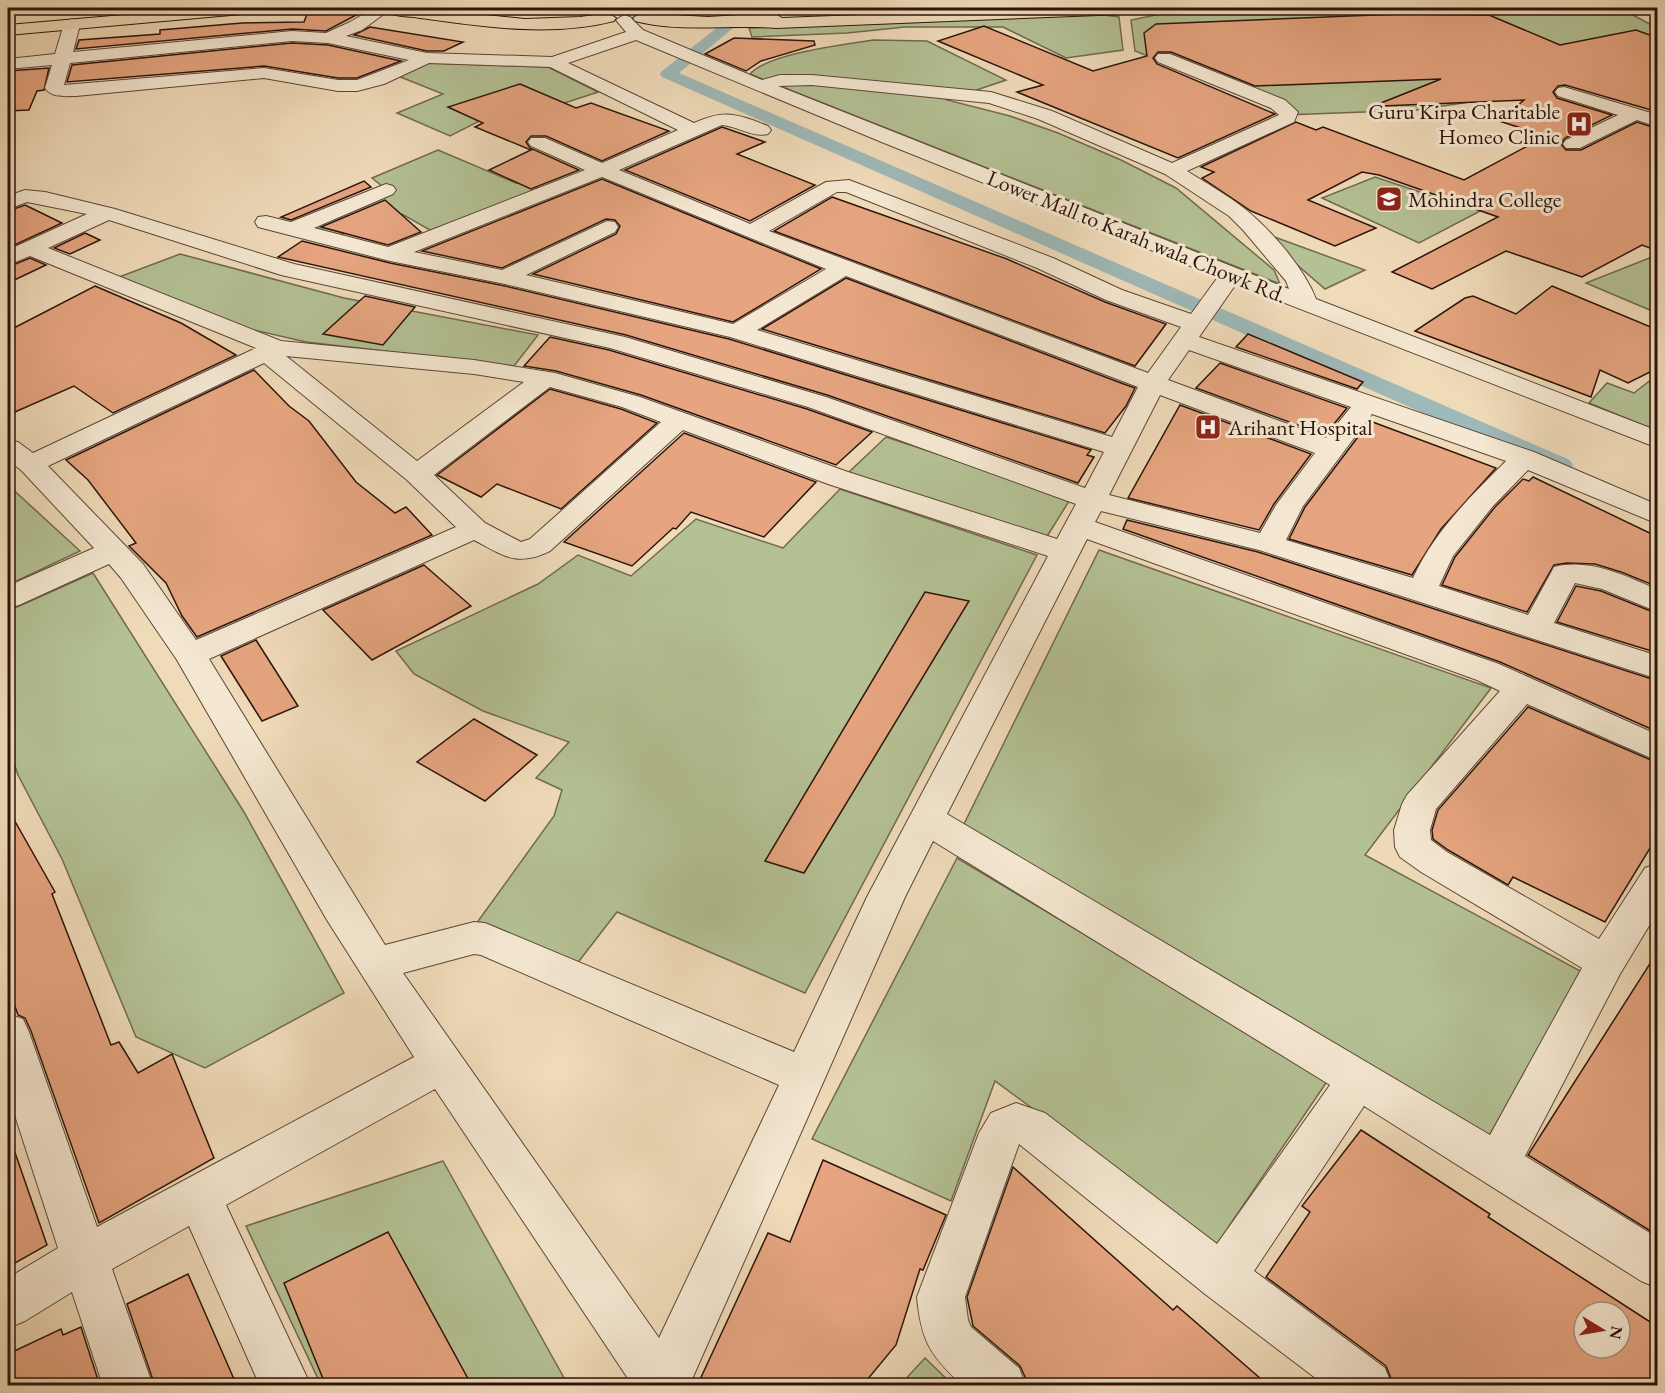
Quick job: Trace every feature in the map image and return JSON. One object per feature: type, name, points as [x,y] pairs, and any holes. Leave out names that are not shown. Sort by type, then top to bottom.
[{"type":"main road","points":[[8,30],[253,8]]},
{"type":"main road","points":[[389,8],[519,26],[567,25],[621,15],[669,21],[776,23],[1149,8]]},
{"type":"main road","points":[[751,21],[788,12],[974,8]]},
{"type":"main road","points":[[657,42],[669,21]]},
{"type":"street","points":[[328,38],[356,26],[384,8]]},
{"type":"street","points":[[553,62],[621,15]]},
{"type":"street","name":"Lower Mall to Karah wala Chowk Rd.","points":[[621,15],[657,42],[761,86],[1206,309],[1305,302],[1658,440]]},
{"type":"street","points":[[72,24],[54,87],[68,91],[264,73],[290,74],[348,87],[364,84],[427,58]]},
{"type":"street","points":[[8,64],[292,36],[328,38],[427,58],[553,62],[694,130]]},
{"type":"street","points":[[1164,58],[1278,104],[1289,112],[1287,118],[1172,170]]},
{"type":"street","points":[[761,86],[780,80],[812,80],[991,98],[1045,115],[1172,170],[1236,212],[1251,225],[1297,280],[1305,302]]},
{"type":"street","points":[[1564,92],[1658,121]]},
{"type":"street","points":[[1573,144],[1658,99]]},
{"type":"street","points":[[390,254],[602,170],[722,118],[735,120],[761,130]]},
{"type":"street","points":[[538,142],[844,268],[1330,449]]},
{"type":"street","points":[[753,231],[832,186],[849,186],[1045,263],[1114,295],[1206,309],[1366,403],[1524,458],[1658,516]]},
{"type":"street","points":[[292,229],[386,190]]},
{"type":"street","points":[[8,203],[25,196],[34,196],[108,213],[289,270],[566,329],[752,381],[1079,526],[1488,672],[1658,749]]},
{"type":"street","points":[[18,253],[108,213]]},
{"type":"street","points":[[266,222],[390,254],[505,277],[737,332],[1120,447]]},
{"type":"street","points":[[505,277],[607,227]]},
{"type":"street","points":[[18,253],[272,350],[474,367],[546,378],[680,419],[838,478],[1079,526],[1269,544],[1658,668]]},
{"type":"street","points":[[737,332],[844,268]]},
{"type":"street","points":[[663,1386],[886,897],[1153,383],[1206,309]]},
{"type":"street","points":[[272,350],[19,456],[132,571],[190,655],[341,909],[441,1064],[663,1386]]},
{"type":"street","points":[[272,350],[417,474],[475,529],[516,551],[529,550],[540,545],[680,419]]},
{"type":"street","points":[[417,474],[546,378]]},
{"type":"street","points":[[1269,544],[1290,505],[1366,403]]},
{"type":"street","points":[[1422,591],[1439,553],[1483,500],[1524,458]]},
{"type":"street","points":[[190,655],[475,529]]},
{"type":"street","points":[[8,598],[113,551]]},
{"type":"street","points":[[1536,628],[1565,574],[1574,573],[1597,578],[1658,602]]},
{"type":"street","points":[[1521,688],[1420,804],[1412,830],[1413,848],[1606,962]]},
{"type":"street","points":[[926,819],[1498,1164],[1658,1265]]},
{"type":"street","points":[[1498,1164],[1606,962],[1658,878]]},
{"type":"street","points":[[376,964],[474,938],[485,939],[804,1076]]},
{"type":"street","points":[[8,1032],[128,1386]]},
{"type":"street","points":[[8,1304],[86,1258],[441,1064]]},
{"type":"street","points":[[1222,1277],[1358,1080]]},
{"type":"street","points":[[1001,1386],[954,1344],[944,1325],[941,1297],[1001,1133],[1007,1125],[1015,1122],[1025,1123],[1041,1134],[1222,1277],[1367,1386]]},
{"type":"street","points":[[199,1197],[286,1386]]},
{"type":"green space","points":[[1397,8],[1620,8],[1657,28],[1657,66],[1626,69],[1523,94],[1416,110],[1285,115],[1227,87],[1135,51],[1131,20],[1165,13]]},
{"type":"green space","points":[[1097,14],[1119,17],[1123,50],[1066,58],[1003,27],[905,27],[847,33],[752,37],[749,28],[1003,15]]},
{"type":"green space","points":[[873,40],[927,41],[1006,80],[947,100],[1010,116],[1058,133],[1121,160],[1176,188],[1274,270],[1280,284],[750,74],[760,67],[790,55]]},
{"type":"green space","points":[[425,63],[548,67],[598,92],[525,116],[503,109],[450,136],[397,113],[443,94],[393,74]]},
{"type":"green space","points":[[438,150],[516,183],[523,182],[540,189],[435,233],[402,214],[334,237],[300,228],[388,191],[372,178]]},
{"type":"green space","points":[[1375,177],[1456,204],[1493,192],[1509,196],[1419,243],[1322,198]]},
{"type":"green space","points":[[1258,231],[1365,270],[1325,289]]},
{"type":"green space","points":[[180,254],[344,298],[538,335],[514,366],[306,342],[245,328],[119,277]]},
{"type":"green space","points":[[1657,255],[1657,313],[1586,283]]},
{"type":"green space","points":[[1657,375],[1657,431],[1589,403],[1607,383],[1634,393]]},
{"type":"green space","points":[[886,437],[1071,498],[1046,538],[848,473]]},
{"type":"green space","points":[[8,485],[80,551],[8,585]]},
{"type":"green space","points":[[840,489],[1037,555],[805,993],[617,912],[562,983],[463,942],[554,816],[562,790],[536,778],[569,742],[483,711],[414,674],[396,651],[538,584],[578,555],[631,576],[696,519],[783,548]]},
{"type":"green space","points":[[1099,550],[1491,688],[1365,855],[1584,973],[1485,1143],[963,826]]},
{"type":"green space","points":[[93,573],[244,812],[344,993],[205,1068],[136,1037],[62,859],[18,775],[8,745],[8,611]]},
{"type":"green space","points":[[957,858],[1328,1080],[1217,1244],[995,1081],[951,1201],[812,1139]]},
{"type":"green space","points":[[443,1161],[568,1385],[321,1385],[246,1226]]},
{"type":"green space","points":[[925,1358],[953,1385],[900,1385]]},
{"type":"building","points":[[307,14],[358,14],[326,31],[292,29],[76,49],[79,40],[160,34],[160,30],[242,23],[304,22]]},
{"type":"building","points":[[1399,14],[1489,15],[1560,45],[1636,30],[1658,38],[1658,112],[1565,85],[1558,86],[1553,92],[1557,98],[1612,115],[1565,138],[1561,144],[1566,150],[1581,150],[1637,122],[1658,129],[1658,251],[1642,245],[1582,277],[1506,251],[1432,289],[1392,272],[1498,217],[1379,175],[1362,172],[1308,200],[1376,228],[1335,246],[1251,211],[1202,178],[1214,172],[1201,167],[1296,122],[1316,130],[1323,127],[1464,180],[1546,136],[1499,121],[1524,100],[1382,106],[1381,103],[1441,79],[1255,86],[1171,52],[1158,52],[1153,58],[1157,64],[1275,114],[1178,158],[1017,92],[1043,85],[938,41],[984,26],[1093,71],[1147,56],[1144,33],[1156,24]]},
{"type":"building","points":[[370,27],[463,42],[444,51],[427,51],[354,35]]},
{"type":"building","points":[[734,38],[814,41],[815,45],[761,61],[746,71],[705,54]]},
{"type":"building","points":[[292,43],[328,45],[401,61],[357,78],[338,78],[264,66],[67,82],[72,65]]},
{"type":"building","points":[[49,68],[44,90],[37,91],[29,110],[8,111],[8,71]]},
{"type":"building","points":[[520,84],[576,108],[591,103],[669,131],[602,161],[546,136],[531,136],[526,142],[530,148],[579,170],[531,189],[489,170],[531,150],[475,127],[483,123],[448,107]]},
{"type":"building","points":[[722,127],[765,142],[737,154],[815,185],[750,221],[625,170]]},
{"type":"building","points":[[602,179],[821,269],[733,322],[533,274],[616,234],[620,226],[615,220],[606,219],[502,268],[422,251]]},
{"type":"building","points":[[364,181],[371,187],[291,220],[281,217]]},
{"type":"building","points":[[832,197],[1007,259],[1105,302],[1166,324],[1135,366],[774,231]]},
{"type":"building","points":[[385,200],[421,232],[388,245],[321,227]]},
{"type":"building","points":[[25,205],[62,223],[8,248],[8,211]]},
{"type":"building","points":[[85,233],[100,240],[70,254],[54,248]]},
{"type":"building","points":[[302,241],[729,339],[1091,450],[1087,455],[1094,457],[1078,483],[827,395],[626,335],[278,257]]},
{"type":"building","points":[[30,258],[46,265],[8,283],[8,267]]},
{"type":"building","points":[[846,278],[1135,388],[1126,406],[1105,433],[762,329]]},
{"type":"building","points":[[95,286],[181,323],[236,355],[113,413],[74,386],[8,415],[8,331]]},
{"type":"building","points":[[1552,286],[1658,330],[1658,368],[1628,383],[1600,370],[1591,397],[1415,331],[1465,298],[1473,296],[1516,314]]},
{"type":"building","points":[[365,296],[415,307],[383,345],[323,334]]},
{"type":"building","points":[[1248,334],[1363,382],[1357,389],[1236,347]]},
{"type":"building","points":[[550,337],[609,350],[807,409],[872,432],[836,465],[641,395],[556,371],[524,366]]},
{"type":"building","points":[[1220,363],[1347,408],[1325,435],[1196,388]]},
{"type":"building","points":[[254,370],[289,406],[309,421],[356,482],[395,513],[406,507],[432,535],[197,637],[182,616],[166,583],[129,546],[136,543],[88,480],[66,460]]},
{"type":"building","points":[[550,389],[621,409],[657,423],[561,509],[497,484],[481,497],[437,475]]},
{"type":"building","points":[[1180,405],[1311,454],[1274,504],[1259,530],[1128,498]]},
{"type":"building","points":[[1370,421],[1496,468],[1441,529],[1412,575],[1289,539],[1305,507]]},
{"type":"building","points":[[684,433],[816,482],[764,537],[691,512],[676,529],[673,528],[632,566],[564,542]]},
{"type":"building","points":[[1533,477],[1658,537],[1658,587],[1595,564],[1554,565],[1527,612],[1442,585],[1455,557],[1495,507],[1523,479],[1529,481]]},
{"type":"building","points":[[1127,520],[1258,552],[1658,681],[1658,732],[1500,662],[1123,529]]},
{"type":"building","points":[[424,565],[471,606],[372,660],[323,610]]},
{"type":"building","points":[[1576,586],[1601,591],[1658,614],[1658,653],[1557,622]]},
{"type":"building","points":[[925,592],[969,601],[804,873],[765,861]]},
{"type":"building","points":[[256,640],[298,706],[262,721],[221,656]]},
{"type":"building","points":[[1528,707],[1658,763],[1658,835],[1605,922],[1513,877],[1508,885],[1433,839],[1432,830],[1438,810]]},
{"type":"building","points":[[474,719],[537,755],[485,801],[417,762]]},
{"type":"building","points":[[8,809],[55,892],[52,894],[111,1045],[119,1042],[138,1073],[172,1054],[214,1158],[99,1223],[31,1031],[25,1018],[18,1015],[8,986]]},
{"type":"building","points":[[1658,951],[1658,1220],[1652,1232],[1528,1155]]},
{"type":"building","points":[[1361,1130],[1490,1214],[1488,1217],[1616,1300],[1572,1300],[1572,1360],[1632,1360],[1632,1310],[1658,1327],[1658,1386],[1394,1386],[1386,1366],[1266,1277],[1310,1212],[1302,1206]]},
{"type":"building","points":[[11,1141],[47,1245],[8,1267],[8,1142]]},
{"type":"building","points":[[823,1160],[946,1215],[923,1270],[920,1269],[896,1345],[862,1386],[697,1386],[768,1233],[790,1242]]},
{"type":"building","points":[[1013,1167],[1173,1310],[1177,1306],[1269,1386],[1033,1386],[1026,1379],[1020,1366],[973,1326],[967,1297]]},
{"type":"building","points":[[388,1232],[472,1386],[326,1386],[284,1283]]},
{"type":"building","points":[[188,1274],[237,1386],[155,1386],[127,1304]]},
{"type":"building","points":[[81,1327],[100,1386],[8,1386],[8,1354],[61,1329],[63,1335]]},
{"type":"waterway","points":[[750,8],[668,74],[1561,465]]},
{"type":"place","name":"Guru Kirpa Charitable Homeo Clinic","points":[[1579,124]]},
{"type":"place","name":"Mohindra College","points":[[1389,199]]},
{"type":"place","name":"Arihant Hospital","points":[[1208,427]]}]
